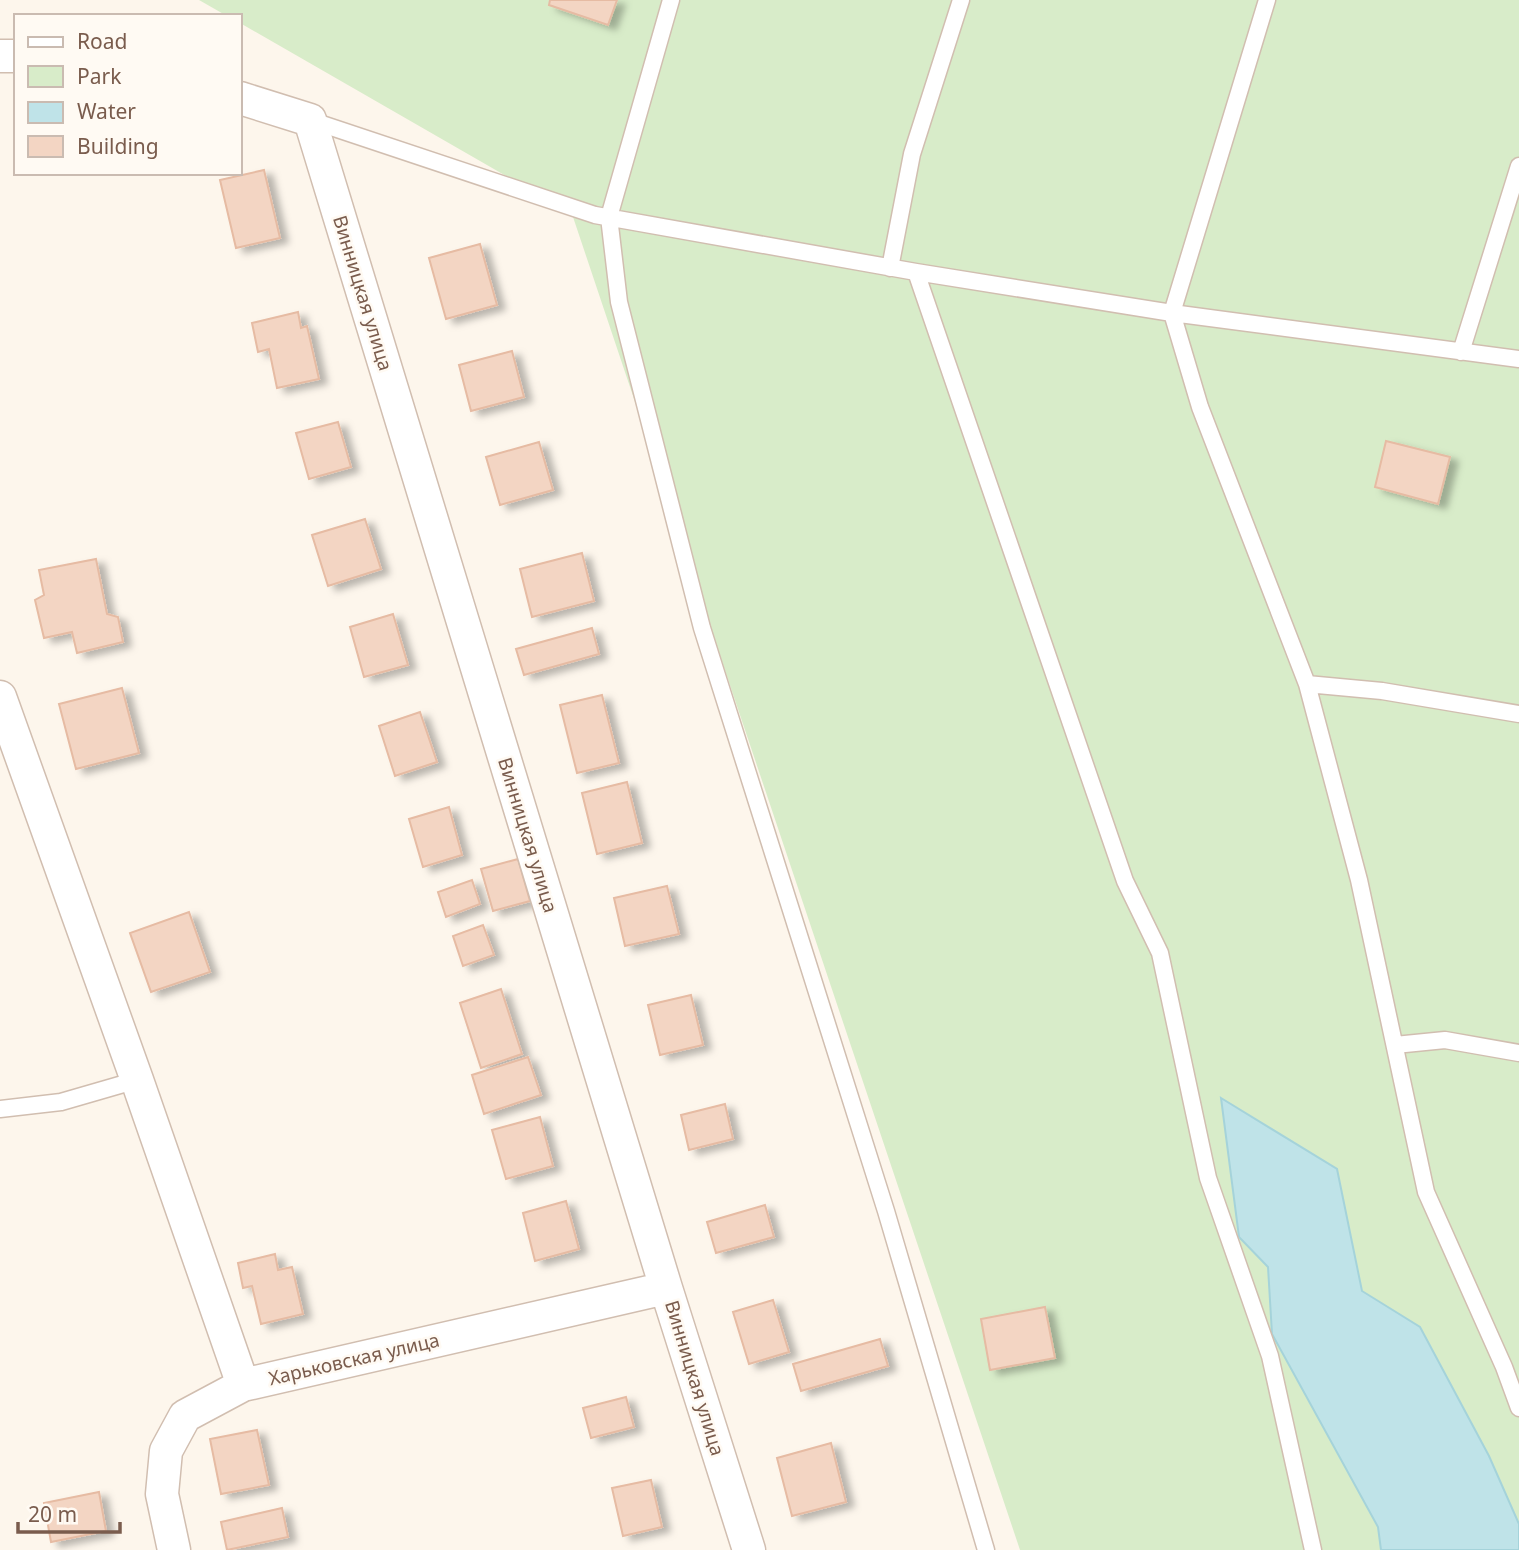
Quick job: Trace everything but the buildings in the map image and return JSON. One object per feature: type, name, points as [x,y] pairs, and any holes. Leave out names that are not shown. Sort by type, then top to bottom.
[{"type":"street","points":[[242,99],[310,120]]},
{"type":"street","name":"Винницкая улица","points":[[310,120],[666,1288],[749,1550]]},
{"type":"street","points":[[0,696],[243,1385]]},
{"type":"street","name":"Харьковская улица","points":[[174,1550],[162,1494],[166,1451],[185,1416],[243,1385],[666,1288]]},
{"type":"lane","points":[[671,0],[609,217],[619,302],[702,628],[886,1211],[986,1550]]},
{"type":"lane","points":[[890,268],[912,154],[961,0]]},
{"type":"lane","points":[[1267,0],[1172,313],[1200,407],[1307,684],[1359,880],[1426,1192],[1516,1389],[1519,1408]]},
{"type":"lane","points":[[310,120],[595,215],[890,268],[1172,313],[1519,359]]},
{"type":"lane","points":[[1461,352],[1519,166]]},
{"type":"lane","points":[[916,272],[1125,881],[1160,953],[1208,1178],[1270,1356],[1313,1550]]},
{"type":"lane","points":[[1307,684],[1382,691],[1519,714]]},
{"type":"lane","points":[[1395,1045],[1445,1040],[1519,1053]]},
{"type":"lane","points":[[0,1109],[61,1102],[137,1080]]},
{"type":"green space","points":[[199,0],[1519,0],[1519,1550],[1020,1550],[572,214],[242,24],[242,14],[224,14]]},
{"type":"water","points":[[1221,1098],[1337,1169],[1362,1291],[1420,1327],[1489,1456],[1519,1524],[1519,1550],[1381,1550],[1378,1527],[1272,1334],[1268,1267],[1239,1237]]}]
